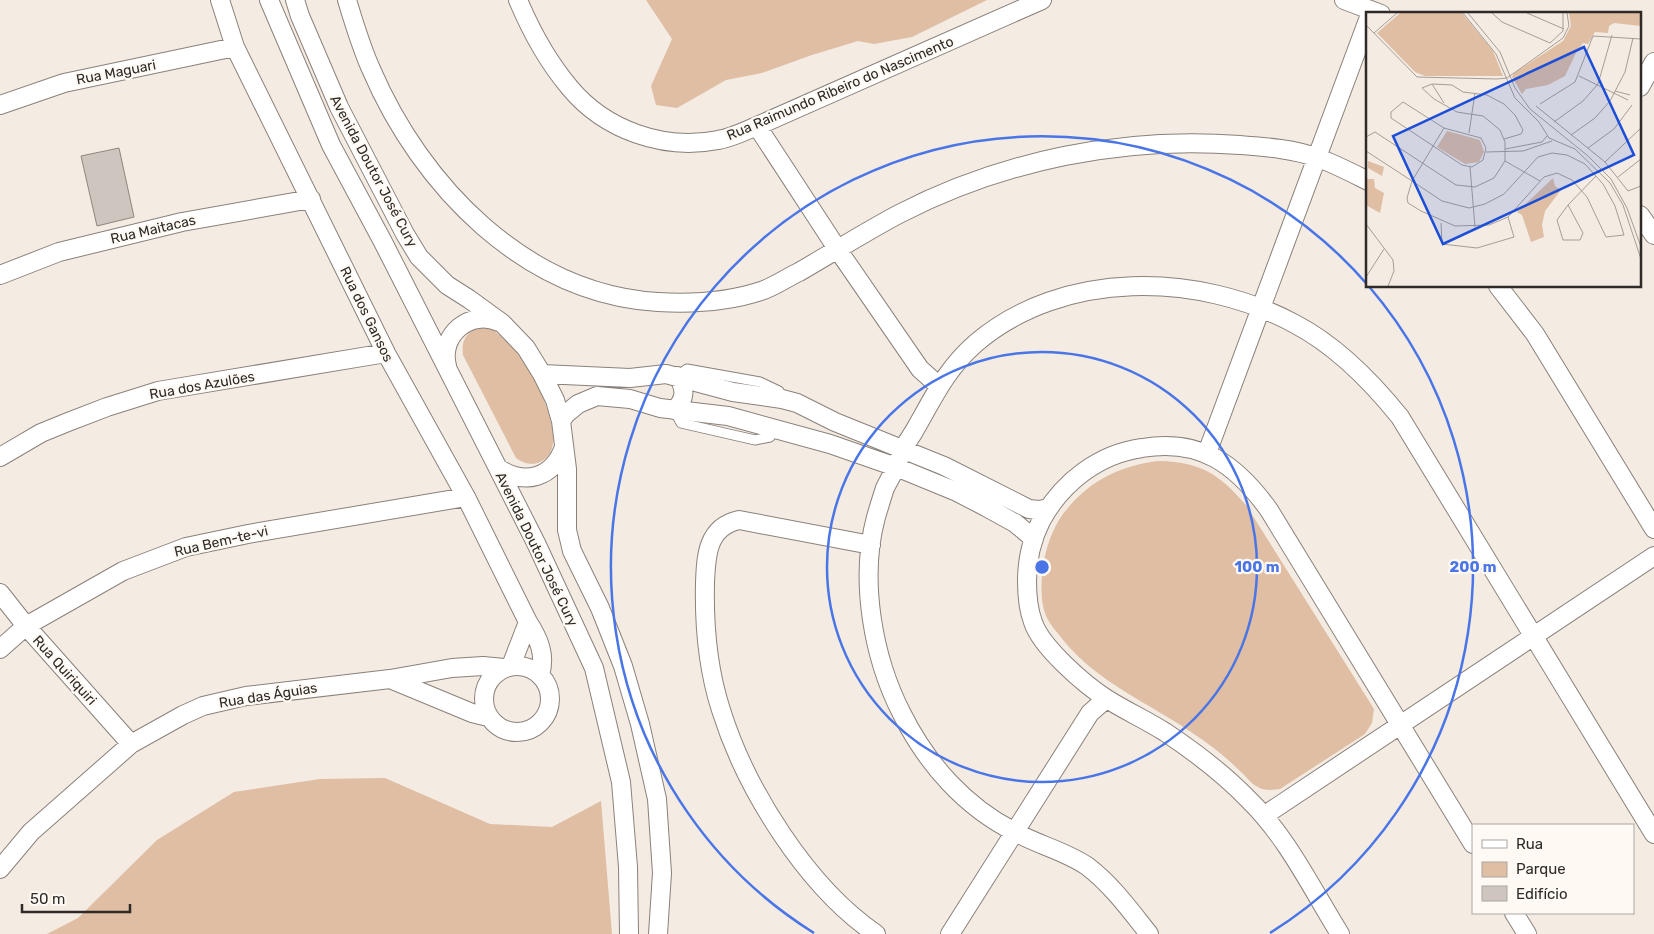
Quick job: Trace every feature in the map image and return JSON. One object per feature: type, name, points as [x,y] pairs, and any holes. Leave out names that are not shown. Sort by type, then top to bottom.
[{"type":"street","name":"Rua dos Gansos","points":[[220,0],[235,47],[386,353],[466,497],[528,622],[538,638],[543,655],[540,675]]},
{"type":"street","name":"Avenida Doutor José Cury","points":[[269,0],[330,145],[383,242],[536,543],[594,668],[621,782],[628,867],[629,934]]},
{"type":"street","name":"Avenida Doutor José Cury","points":[[296,0],[300,16],[339,107],[405,234],[419,256],[447,285],[470,299],[502,323],[526,348],[555,400],[561,421],[567,469],[567,530],[572,551],[600,608],[624,666],[640,724],[656,799],[662,873],[658,934]]},
{"type":"street","points":[[347,0],[371,70],[397,121],[445,188],[482,225],[507,246],[539,267],[580,286],[624,298],[648,302],[695,303],[718,301],[764,290],[838,250],[897,215],[936,197],[992,175],[1058,157],[1124,146],[1190,143],[1288,151],[1317,157],[1366,180]]},
{"type":"street","name":"Rua Raimundo Ribeiro do Nascimento","points":[[518,0],[544,52],[571,89],[597,113],[612,123],[646,137],[683,143],[720,140],[757,126],[1042,0]]},
{"type":"street","points":[[1344,0],[1369,12]]},
{"type":"street","points":[[1207,453],[1317,157],[1366,32]]},
{"type":"street","name":"Rua Maguari","points":[[0,104],[64,83],[235,47]]},
{"type":"street","points":[[1642,83],[1654,62]]},
{"type":"street","points":[[757,126],[838,250],[920,368],[939,386]]},
{"type":"street","name":"Rua Maitacas","points":[[0,276],[69,249],[182,222],[311,199]]},
{"type":"street","points":[[1642,218],[1654,235]]},
{"type":"street","points":[[1149,934],[1115,892],[1088,867],[1072,857],[1015,832],[978,810],[954,788],[928,757],[902,715],[883,669],[874,629],[870,596],[871,545],[875,520],[903,448],[939,386],[962,357],[1005,322],[1075,295],[1124,287],[1169,287],[1214,293],[1261,308],[1296,324],[1330,347],[1366,377],[1400,417],[1654,834]]},
{"type":"street","points":[[1500,288],[1535,334],[1654,529]]},
{"type":"street","points":[[448,369],[446,361],[447,344],[456,329],[463,324],[478,319],[486,318],[502,323]]},
{"type":"street","name":"Rua dos Azulões","points":[[0,457],[59,426],[107,407],[158,391],[386,353]]},
{"type":"street","points":[[542,374],[630,378],[661,375],[677,376],[733,392],[782,399],[797,403],[835,422],[944,466],[1029,508],[1039,510],[1049,508]]},
{"type":"street","points":[[674,410],[684,396],[683,386],[677,376]]},
{"type":"street","points":[[561,421],[578,404],[597,396],[630,400],[674,410],[728,416],[896,466],[986,507],[1015,523],[1034,539]]},
{"type":"street","points":[[776,429],[776,411],[782,399]]},
{"type":"street","points":[[1340,934],[1281,838],[1265,816],[1232,783],[1189,749],[1091,688],[1064,664],[1045,642],[1033,624],[1027,590],[1028,564],[1034,539],[1049,508],[1070,482],[1090,468],[1111,456],[1142,448],[1159,446],[1191,449],[1207,453],[1233,470],[1246,482],[1269,510],[1472,842]]},
{"type":"street","points":[[498,468],[515,477],[534,477],[550,468],[561,455],[564,447]]},
{"type":"street","name":"Rua Bem-te-vi","points":[[0,649],[26,626],[122,571],[186,546],[466,497]]},
{"type":"street","points":[[871,545],[739,520],[731,522],[717,532],[710,543],[705,574],[704,608],[709,650],[721,710],[756,791],[789,844],[808,869],[851,916],[876,934]]},
{"type":"street","points":[[1265,816],[1654,556]]},
{"type":"street","name":"Rua Quiriquiri","points":[[0,593],[26,626],[131,744]]},
{"type":"street","points":[[507,667],[528,622]]},
{"type":"street","points":[[507,667],[526,667],[540,675],[550,693],[547,713],[541,721],[533,728],[523,731],[503,728],[494,722],[484,704],[484,693],[494,674],[507,667]]},
{"type":"street","name":"Rua das Águias","points":[[0,869],[31,832],[131,744],[183,715],[221,701],[276,691],[390,679],[452,668],[507,667]]},
{"type":"street","points":[[390,679],[472,713],[484,716],[488,714]]},
{"type":"street","points":[[950,934],[1090,713],[1106,699]]},
{"type":"street","points":[[1515,914],[1527,934]]},
{"type":"green space","points":[[646,0],[987,0],[912,37],[874,44],[858,41],[762,73],[726,80],[677,108],[656,105],[651,86],[672,39]]},
{"type":"green space","points":[[478,327],[490,327],[509,344],[525,363],[537,384],[549,414],[553,442],[550,454],[542,461],[529,464],[516,458],[463,355],[465,338]]},
{"type":"green space","points":[[1159,461],[1187,464],[1208,472],[1227,485],[1246,505],[1374,709],[1372,723],[1365,734],[1280,789],[1266,790],[1256,786],[1207,743],[1108,680],[1077,655],[1047,618],[1043,606],[1042,593],[1043,566],[1050,539],[1063,514],[1083,493],[1105,477],[1131,466]]},
{"type":"green space","points":[[385,778],[490,824],[552,827],[601,801],[612,934],[47,934],[78,918],[157,840],[234,792],[320,779]]},
{"type":"building","points":[[119,148],[134,217],[97,226],[81,156]]}]
